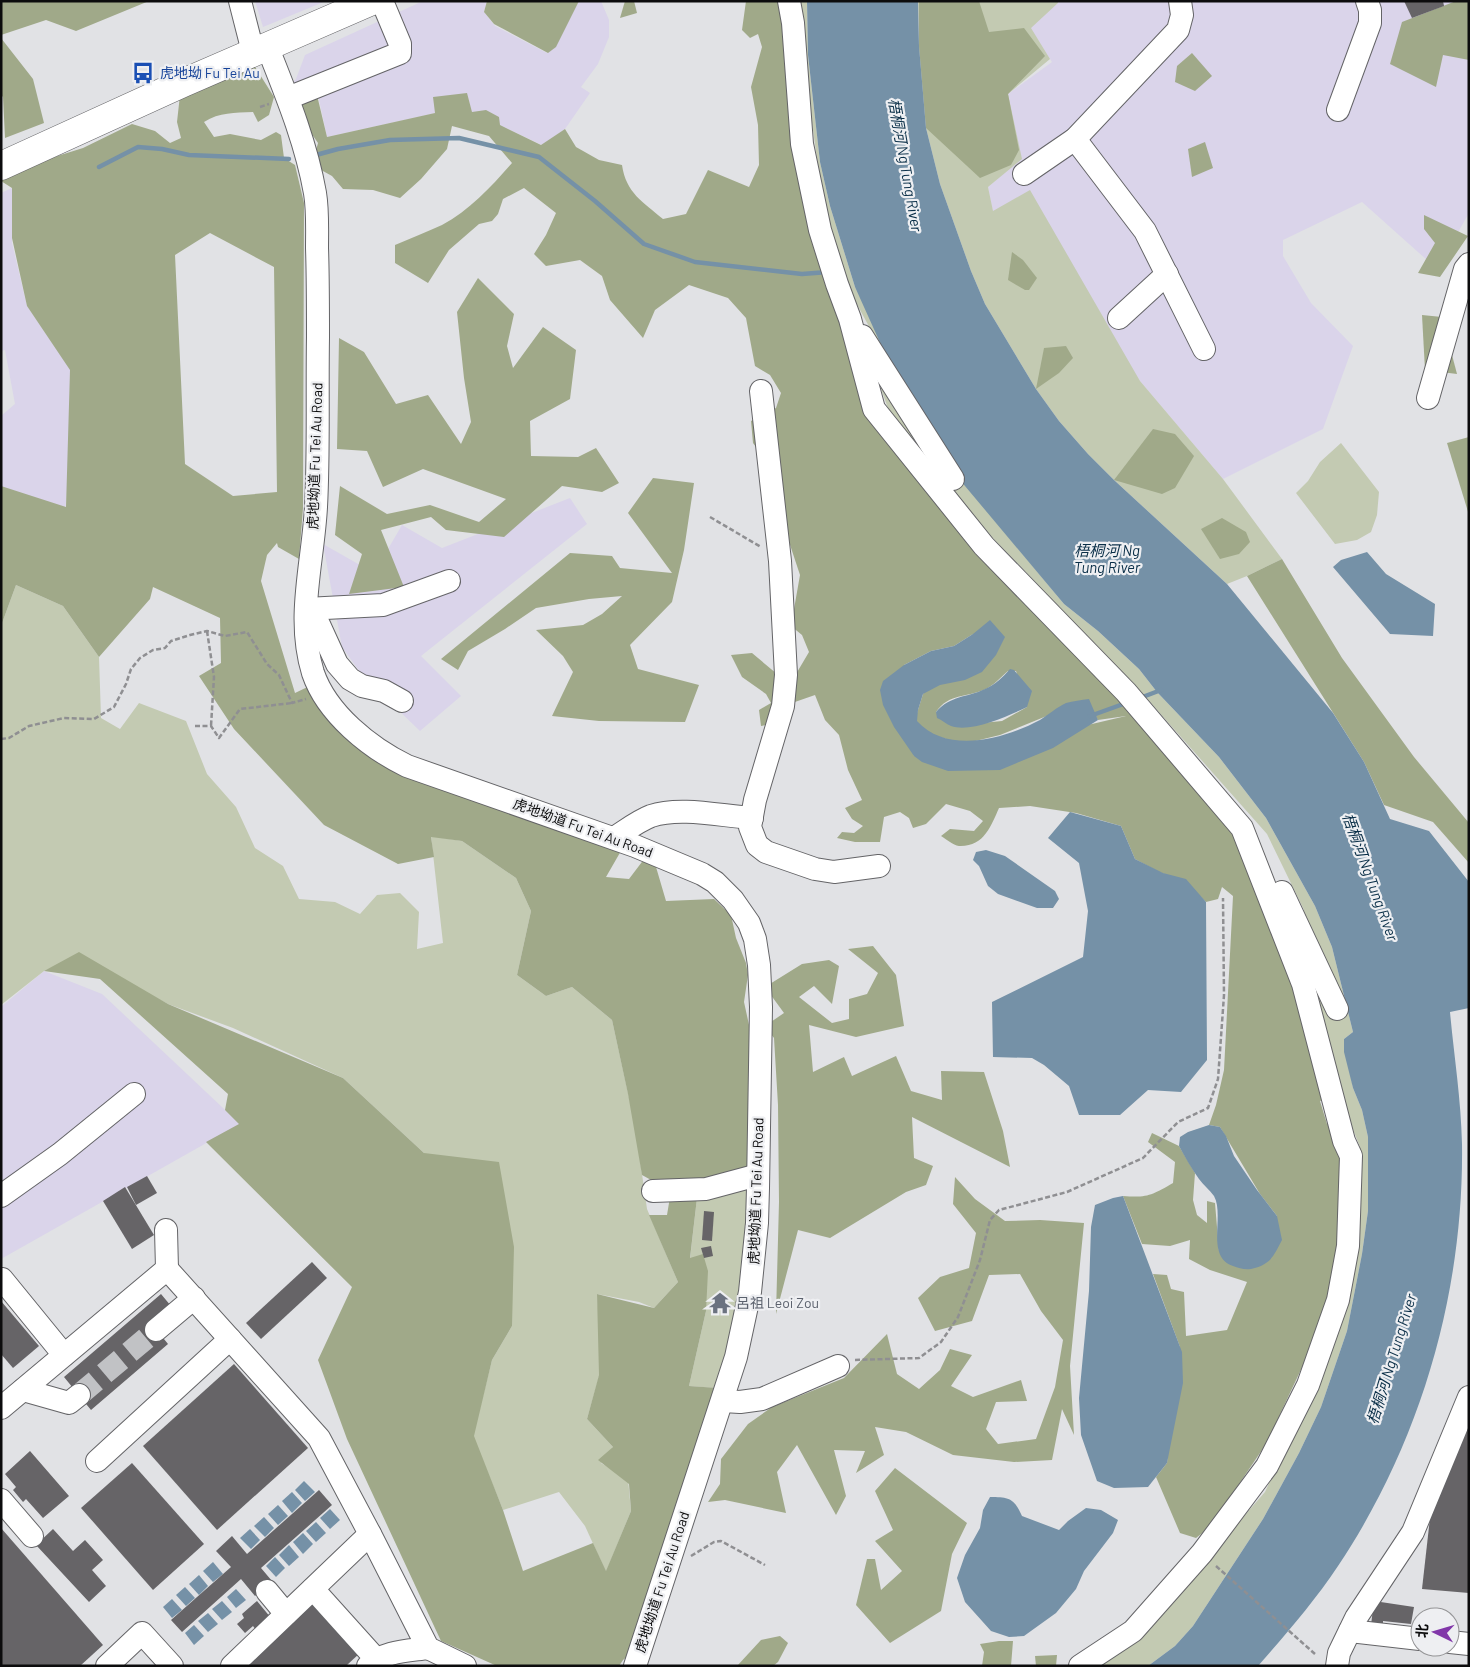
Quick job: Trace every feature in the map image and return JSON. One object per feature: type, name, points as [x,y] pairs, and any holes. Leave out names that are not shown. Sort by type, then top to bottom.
[{"type":"main road","points":[[6,157],[372,1]]},
{"type":"street","name":"虎地坳道 Fu Tei Au Road","points":[[240,1],[260,49],[288,98],[294,113],[311,177],[317,218],[316,508],[306,610],[306,638],[314,674],[323,693],[338,714],[355,732],[394,760],[614,838],[702,874],[715,882],[733,900],[749,923],[755,939],[759,965],[761,1007],[757,1223],[750,1292],[736,1357],[723,1401],[635,1666]]},
{"type":"street","points":[[288,98],[400,54],[400,44],[382,1]]},
{"type":"street","points":[[789,1],[793,23],[802,144],[820,230],[850,319],[874,408],[984,546],[1126,692],[1243,831],[1278,884],[1337,1009]]},
{"type":"street","points":[[1024,174],[1075,139],[1178,30],[1182,15],[1180,1]]},
{"type":"street","points":[[1338,110],[1370,23],[1370,10],[1367,1]]},
{"type":"street","points":[[1075,139],[1145,231],[1204,349]]},
{"type":"street","points":[[1428,398],[1465,269],[1469,264]]},
{"type":"street","points":[[1119,318],[1167,274]]},
{"type":"street","points":[[850,319],[953,478]]},
{"type":"street","points":[[761,392],[780,561],[786,675],[783,706],[762,775],[750,827],[757,844],[766,852],[815,869],[834,872],[879,866]]},
{"type":"street","points":[[306,610],[383,606],[449,581]]},
{"type":"street","points":[[306,610],[316,618],[337,664],[350,678],[362,686],[384,691],[402,701]]},
{"type":"street","points":[[614,838],[649,817],[664,812],[752,818]]},
{"type":"street","points":[[1080,1666],[1133,1631],[1202,1553],[1268,1466],[1308,1385],[1338,1300],[1348,1246],[1351,1156],[1344,1141],[1303,984],[1243,831]]},
{"type":"street","points":[[1,1196],[60,1154],[134,1094]]},
{"type":"street","points":[[654,1191],[706,1189],[758,1175]]},
{"type":"street","points":[[166,1230],[167,1269],[319,1438],[428,1648],[465,1666]]},
{"type":"street","points":[[1,1408],[167,1269]]},
{"type":"street","points":[[2,1279],[64,1355]]},
{"type":"street","points":[[156,1330],[194,1298]]},
{"type":"street","points":[[97,1461],[230,1340]]},
{"type":"street","points":[[723,1401],[740,1402],[762,1399],[838,1366]]},
{"type":"street","points":[[23,1390],[70,1402],[79,1395]]},
{"type":"street","points":[[1337,1666],[1339,1654],[1356,1618],[1413,1532],[1469,1396]]},
{"type":"street","points":[[1,1500],[32,1536]]},
{"type":"street","points":[[232,1666],[370,1534]]},
{"type":"street","points":[[313,1589],[380,1659]]},
{"type":"street","points":[[267,1592],[286,1614]]},
{"type":"street","points":[[380,1659],[410,1616]]},
{"type":"street","points":[[1350,1631],[1410,1638]]},
{"type":"street","points":[[107,1666],[142,1634],[172,1666]]},
{"type":"street","points":[[380,1659],[428,1648]]},
{"type":"path","points":[[710,518],[780,561]]},
{"type":"path","points":[[207,631],[214,677],[211,726],[219,738],[240,709],[292,703],[323,693]]},
{"type":"path","points":[[1,739],[9,738],[29,726],[64,718],[94,719],[114,707],[126,684],[131,669],[140,658],[153,650],[165,648],[171,641],[207,631],[225,636],[247,632],[267,664],[279,675],[292,703]]},
{"type":"path","points":[[195,726],[211,726]]},
{"type":"path","points":[[838,1366],[854,1360],[920,1358],[942,1342],[958,1318],[980,1260],[992,1219],[999,1210],[1067,1192],[1143,1158],[1178,1122],[1208,1108],[1218,1079],[1224,995],[1223,898]]},
{"type":"path","points":[[682,1557],[691,1556],[714,1542],[721,1541],[765,1565]]},
{"type":"path","points":[[1212,1562],[1315,1654]]},
{"type":"shaded area","points":[[255,1],[326,1],[263,27]]},
{"type":"shaded area","points":[[423,1],[487,1],[484,12],[495,26],[547,53],[579,1],[601,1],[609,20],[609,37],[598,64],[581,87],[590,93],[565,129],[542,145],[472,112],[467,94],[436,113],[327,137],[318,95],[291,84],[296,79],[305,55]]},
{"type":"shaded area","points":[[1060,1],[1456,1],[1444,7],[1469,60],[1469,213],[1437,269],[1362,202],[1283,240],[1283,256],[1311,303],[1353,346],[1323,429],[1223,479],[1133,373],[1030,191],[993,212],[988,187],[1021,159],[1008,94],[1052,62],[1030,28]]},
{"type":"shaded area","points":[[12,188],[12,243],[27,306],[70,369],[69,467],[62,547],[1,564],[1,416],[15,404],[5,350],[1,351],[1,193]]},
{"type":"shaded area","points":[[570,498],[587,524],[421,656],[461,696],[420,731],[362,675],[342,647],[323,544],[374,573],[402,525],[442,548]]},
{"type":"shaded area","points":[[44,971],[102,994],[240,1124],[1,1259],[1,1007]]},
{"type":"green space","points":[[1,1],[149,1],[76,31],[46,20],[1,35]]},
{"type":"green space","points":[[487,1],[579,1],[556,47],[548,53],[494,24],[484,12]]},
{"type":"green space","points":[[625,1],[634,1],[637,13],[620,18]]},
{"type":"green space","points":[[746,1],[788,1],[810,180],[874,409],[1242,828],[1298,971],[1326,1099],[1320,1101],[1327,1124],[1332,1122],[1345,1156],[1337,1246],[1327,1298],[1305,1361],[1266,1444],[1210,1527],[1196,1538],[1180,1533],[1156,1477],[1167,1463],[1180,1347],[1153,1274],[1167,1275],[1171,1289],[1184,1292],[1186,1336],[1227,1330],[1247,1282],[1210,1270],[1189,1259],[1190,1240],[1170,1246],[1142,1244],[1123,1196],[1150,1195],[1173,1183],[1175,1162],[1148,1142],[1152,1133],[1179,1146],[1195,1173],[1193,1200],[1197,1215],[1207,1223],[1207,1201],[1215,1203],[1219,1251],[1277,1216],[1260,1194],[1220,1127],[1209,1125],[1224,1070],[1233,896],[1222,887],[1218,899],[1206,902],[1184,881],[1159,872],[1135,859],[1121,826],[1076,813],[1030,806],[999,808],[993,822],[981,839],[968,845],[959,846],[941,836],[950,829],[974,831],[983,821],[970,811],[946,804],[926,824],[913,828],[909,818],[900,812],[884,817],[880,842],[855,842],[837,838],[842,832],[854,833],[863,826],[852,819],[845,808],[862,800],[848,770],[839,735],[825,720],[815,695],[792,703],[772,724],[761,726],[759,710],[771,703],[766,694],[742,677],[731,655],[752,653],[777,674],[796,674],[809,652],[802,635],[791,626],[800,575],[759,451],[753,443],[751,421],[776,408],[781,393],[770,375],[755,366],[746,318],[728,298],[689,285],[655,310],[643,338],[610,300],[602,276],[580,260],[546,266],[534,254],[546,235],[556,213],[524,188],[503,199],[498,214],[492,221],[479,224],[449,250],[428,283],[395,263],[395,245],[442,225],[462,212],[488,189],[512,163],[489,136],[452,126],[447,149],[421,179],[400,198],[373,190],[343,189],[332,176],[312,165],[318,143],[309,130],[299,99],[316,91],[327,137],[435,113],[433,97],[467,93],[472,112],[486,110],[499,117],[500,125],[541,145],[565,129],[576,147],[599,160],[622,165],[624,175],[631,190],[642,202],[663,219],[686,214],[708,170],[749,187],[759,165],[758,125],[751,87],[762,47],[758,34],[750,38],[742,30]],"holes":[[[973,634],[923,694],[917,713],[917,722],[926,733],[963,744],[1000,735],[1086,700],[1098,720],[1126,716],[1092,724],[914,756],[904,665],[931,651],[954,646]],[[1008,671],[1016,671],[1027,707],[1002,721],[952,726],[936,712],[941,706],[952,699],[979,692],[989,687]]]},
{"type":"green space","points":[[798,1],[807,1],[808,55],[820,162],[830,206],[855,287],[948,464],[1064,604],[1098,631],[1139,669],[1157,692],[1219,757],[1266,818],[1315,906],[1332,947],[1353,1032],[1344,1039],[1353,1088],[1362,1110],[1368,1137],[1368,1211],[1362,1254],[1347,1331],[1321,1407],[1299,1453],[1263,1519],[1193,1626],[1175,1646],[1148,1666],[1094,1666],[1139,1636],[1265,1492],[1339,1330],[1359,1232],[1360,1147],[1346,1112],[1292,923],[1304,910],[1267,834],[1133,683],[983,528],[889,411],[867,350],[878,343],[853,297],[823,203]]},
{"type":"green space","points":[[918,1],[1058,1],[1031,28],[1050,59],[1008,94],[1022,159],[988,187],[993,211],[1030,190],[1140,381],[1223,479],[1282,559],[1227,584],[1088,454],[1059,421],[1036,389],[985,304],[971,271],[940,184],[926,128],[919,46]]},
{"type":"green space","points":[[919,1],[979,1],[989,32],[1024,28],[1045,56],[1008,94],[1019,150],[1011,165],[980,178],[926,128],[919,46]]},
{"type":"green space","points":[[1456,1],[1469,1],[1469,60],[1443,55],[1436,87],[1390,64],[1402,22]]},
{"type":"green space","points":[[1,38],[33,79],[44,123],[5,138],[3,97],[1,95]]},
{"type":"green space","points":[[1192,53],[1212,76],[1195,91],[1175,82],[1177,66]]},
{"type":"green space","points":[[252,62],[274,97],[269,115],[258,122],[253,112],[233,113],[216,116],[204,122],[214,137],[230,134],[261,140],[276,132],[281,135],[284,158],[295,165],[304,203],[303,508],[299,559],[278,547],[277,543],[267,555],[261,581],[295,693],[318,682],[390,766],[629,837],[606,877],[629,879],[651,850],[666,901],[714,899],[731,915],[736,938],[746,963],[748,975],[744,1002],[751,1034],[753,1169],[697,1198],[690,1258],[703,1254],[708,1271],[706,1311],[689,1386],[718,1388],[635,1650],[619,1666],[497,1666],[441,1641],[347,1439],[318,1360],[352,1287],[206,1142],[239,1124],[225,1110],[228,1094],[100,979],[44,971],[79,952],[168,1004],[343,1078],[424,1153],[499,1162],[514,1247],[512,1326],[492,1360],[474,1436],[503,1510],[523,1571],[593,1543],[606,1571],[631,1511],[629,1484],[598,1460],[613,1447],[587,1419],[599,1375],[597,1294],[654,1308],[678,1282],[649,1215],[667,1215],[671,1191],[642,1175],[628,1094],[612,1020],[572,987],[546,996],[517,975],[531,911],[516,878],[462,841],[431,837],[434,857],[398,864],[324,825],[234,729],[199,676],[221,663],[220,618],[153,587],[150,599],[99,657],[63,606],[16,585],[1,626],[1,486],[66,507],[70,370],[27,306],[12,238],[12,188],[1,181],[1,177],[35,163],[83,148],[132,124],[155,131],[170,143],[181,138],[177,122],[180,95]],"holes":[[[210,233],[274,267],[277,492],[233,496],[185,464],[175,255]]]},
{"type":"green space","points":[[1205,142],[1213,168],[1192,177],[1188,149]]},
{"type":"green space","points":[[1424,215],[1468,236],[1440,277],[1418,273],[1435,243],[1424,229]]},
{"type":"green space","points":[[1012,252],[1023,260],[1037,278],[1029,290],[1025,290],[1008,280]]},
{"type":"green space","points":[[478,278],[514,314],[507,346],[513,368],[543,327],[576,350],[570,399],[530,421],[531,456],[578,457],[596,448],[619,483],[602,492],[562,486],[504,537],[446,530],[431,517],[381,530],[404,587],[349,594],[362,554],[335,535],[340,486],[387,514],[430,505],[479,522],[506,499],[423,469],[383,487],[367,451],[337,449],[339,338],[364,352],[396,404],[428,395],[461,444],[471,422],[457,312]]},
{"type":"green space","points":[[1422,315],[1442,317],[1457,374],[1425,370]]},
{"type":"green space","points":[[1066,346],[1073,358],[1059,373],[1036,389],[1044,348]]},
{"type":"green space","points":[[1153,429],[1175,434],[1194,456],[1175,488],[1162,494],[1114,480]]},
{"type":"green space","points":[[1469,437],[1469,515],[1447,443]]},
{"type":"green space","points":[[1341,443],[1379,492],[1377,515],[1371,532],[1357,540],[1335,544],[1296,493],[1308,481],[1320,462]]},
{"type":"green space","points":[[653,478],[694,483],[684,550],[672,602],[630,645],[638,669],[699,685],[685,722],[599,721],[552,716],[573,672],[563,656],[536,630],[583,625],[602,614],[622,596],[589,599],[536,608],[468,651],[458,670],[441,659],[570,553],[612,556],[620,568],[672,573],[628,513]]},
{"type":"green space","points":[[1222,518],[1246,532],[1250,542],[1239,554],[1220,559],[1201,529]]},
{"type":"green space","points":[[1282,559],[1342,658],[1414,757],[1469,823],[1469,863],[1433,822],[1384,805],[1364,762],[1247,576]]},
{"type":"green space","points":[[16,585],[63,606],[99,657],[101,718],[120,729],[139,703],[186,721],[207,774],[236,807],[255,848],[283,866],[299,899],[335,902],[360,914],[377,895],[400,893],[419,912],[417,949],[443,943],[431,836],[462,841],[516,878],[531,911],[517,975],[546,996],[572,987],[612,1020],[635,1125],[647,1209],[678,1282],[654,1308],[639,1302],[597,1294],[602,1366],[587,1419],[613,1447],[601,1463],[628,1479],[631,1511],[606,1572],[585,1526],[559,1492],[503,1510],[473,1436],[492,1360],[512,1326],[424,1153],[343,1078],[233,1028],[168,1004],[77,956],[44,971],[1,1005],[1,626]]},
{"type":"green space","points":[[873,946],[896,975],[904,1026],[856,1037],[809,1025],[813,1072],[844,1057],[852,1076],[896,1056],[911,1091],[942,1100],[941,1071],[984,1072],[1003,1131],[1010,1167],[912,1117],[914,1158],[933,1166],[926,1185],[906,1192],[830,1238],[798,1230],[776,1314],[779,1202],[778,1105],[774,1038],[765,1026],[784,1013],[765,987],[802,964],[829,960],[839,966],[832,1004],[814,986],[799,997],[832,1023],[849,1019],[849,999],[867,994],[878,973],[848,949]]},
{"type":"green space","points":[[955,1177],[975,1199],[1005,1221],[1040,1220],[1084,1223],[1070,1366],[1074,1435],[1062,1409],[1052,1460],[1014,1462],[953,1455],[906,1432],[875,1427],[884,1455],[856,1473],[865,1451],[834,1450],[846,1496],[836,1515],[797,1445],[777,1472],[786,1513],[725,1500],[708,1502],[720,1484],[721,1459],[748,1424],[772,1407],[844,1378],[887,1334],[897,1374],[919,1389],[940,1370],[950,1349],[972,1355],[951,1386],[973,1397],[1021,1380],[1027,1401],[996,1402],[986,1429],[998,1444],[1036,1439],[1055,1387],[1063,1340],[1041,1311],[1020,1274],[989,1275],[972,1321],[935,1331],[918,1298],[940,1277],[969,1268],[976,1233],[953,1204]]},
{"type":"green space","points":[[751,1187],[738,1306],[716,1388],[689,1386],[706,1311],[690,1259],[697,1198]]},
{"type":"green space","points":[[895,1468],[967,1523],[952,1554],[941,1611],[890,1643],[856,1605],[867,1559],[875,1559],[881,1590],[902,1571],[875,1541],[893,1530],[875,1491]]},
{"type":"green space","points":[[780,1636],[788,1643],[778,1662],[773,1666],[737,1666],[761,1640]]},
{"type":"green space","points":[[1013,1641],[1011,1666],[982,1666],[984,1652],[980,1644]]},
{"type":"green space","points":[[1057,1655],[1056,1666],[1036,1666],[1035,1656]]},
{"type":"water","name":"梧桐河 Ng Tung River","points":[[807,1],[918,1],[919,46],[926,128],[940,184],[971,271],[985,304],[1036,389],[1059,421],[1088,454],[1227,584],[1333,713],[1364,762],[1390,819],[1429,831],[1469,882],[1469,1008],[1450,1012],[1459,1094],[1462,1144],[1461,1200],[1446,1310],[1432,1364],[1414,1417],[1393,1469],[1367,1518],[1338,1566],[1319,1592],[1258,1666],[1148,1666],[1175,1646],[1193,1626],[1263,1519],[1299,1453],[1321,1407],[1347,1331],[1362,1254],[1368,1211],[1368,1137],[1362,1110],[1353,1088],[1344,1052],[1344,1039],[1353,1032],[1332,947],[1315,906],[1266,818],[1219,757],[1157,692],[1139,669],[1098,631],[1064,604],[965,486],[948,464],[891,367],[855,287],[830,206],[820,162],[808,55]]},
{"type":"water","points":[[1367,552],[1386,574],[1435,604],[1433,636],[1390,634],[1333,567],[1341,560]]},
{"type":"water","points":[[990,620],[1005,637],[996,655],[982,672],[965,680],[940,685],[923,694],[917,721],[930,731],[944,738],[960,741],[993,738],[1026,727],[1066,703],[1089,699],[1098,720],[1053,748],[1000,770],[948,771],[922,762],[914,756],[894,727],[883,705],[880,690],[883,681],[904,665],[931,651],[954,646]]},
{"type":"water","points":[[1010,669],[1014,670],[1032,691],[1027,707],[1010,715],[969,727],[959,728],[951,726],[937,718],[936,712],[947,702],[989,687]]},
{"type":"water","points":[[1070,812],[1121,826],[1135,859],[1163,873],[1186,879],[1206,902],[1207,1060],[1181,1092],[1148,1090],[1120,1115],[1079,1115],[1069,1086],[1044,1065],[1032,1058],[993,1057],[992,1002],[1083,957],[1088,911],[1079,863],[1048,838]]},
{"type":"water","points":[[986,850],[1005,856],[1055,891],[1059,899],[1053,908],[1037,908],[998,894],[988,886],[979,866],[973,860],[976,852]]},
{"type":"water","points":[[1209,1125],[1220,1127],[1234,1156],[1277,1216],[1282,1240],[1271,1259],[1258,1267],[1242,1269],[1233,1266],[1225,1261],[1220,1254],[1217,1235],[1217,1204],[1214,1196],[1196,1175],[1179,1146],[1180,1137],[1188,1132]]},
{"type":"water","points":[[1123,1196],[1182,1352],[1183,1383],[1167,1463],[1148,1487],[1114,1488],[1097,1481],[1081,1435],[1079,1398],[1089,1291],[1091,1227],[1095,1205]]},
{"type":"water","points":[[304,1481],[315,1492],[305,1501],[295,1490]]},
{"type":"water","points":[[292,1492],[302,1503],[292,1513],[282,1501]]},
{"type":"water","points":[[990,1497],[1006,1498],[1016,1505],[1022,1516],[1059,1530],[1086,1508],[1101,1510],[1118,1520],[1113,1533],[1084,1571],[1076,1589],[1056,1613],[1024,1636],[1009,1637],[991,1631],[965,1602],[957,1578],[965,1555],[980,1528],[983,1510]]},
{"type":"water","points":[[278,1505],[288,1516],[278,1525],[268,1514]]},
{"type":"water","points":[[330,1509],[340,1520],[330,1529],[320,1518]]},
{"type":"water","points":[[264,1517],[274,1528],[265,1537],[254,1526]]},
{"type":"water","points":[[316,1522],[326,1533],[316,1542],[306,1531]]},
{"type":"water","points":[[250,1529],[260,1540],[251,1549],[240,1538]]},
{"type":"water","points":[[303,1533],[313,1544],[303,1554],[293,1542]]},
{"type":"water","points":[[289,1545],[299,1557],[289,1566],[279,1555]]},
{"type":"water","points":[[275,1557],[285,1568],[276,1577],[266,1566]]},
{"type":"water","points":[[213,1562],[223,1574],[213,1582],[203,1571]]},
{"type":"water","points":[[199,1575],[208,1586],[199,1595],[189,1584]]},
{"type":"water","points":[[185,1587],[195,1598],[186,1606],[176,1595]]},
{"type":"water","points":[[236,1589],[246,1600],[236,1608],[227,1597]]},
{"type":"water","points":[[172,1599],[182,1610],[172,1618],[163,1607]]},
{"type":"water","points":[[222,1601],[232,1612],[222,1620],[212,1609]]},
{"type":"water","points":[[208,1613],[218,1624],[208,1632],[198,1621]]},
{"type":"water","points":[[194,1625],[204,1636],[194,1645],[185,1633]]},
{"type":"building","points":[[1404,1],[1443,1],[1444,6],[1412,18]]},
{"type":"building","points":[[147,1176],[157,1193],[136,1205],[127,1187]]},
{"type":"building","points":[[125,1187],[154,1235],[132,1249],[103,1201]]},
{"type":"building","points":[[704,1211],[714,1212],[712,1241],[702,1240]]},
{"type":"building","points":[[711,1246],[713,1256],[704,1258],[701,1248]]},
{"type":"building","points":[[312,1262],[327,1278],[261,1339],[246,1323]]},
{"type":"building","points":[[161,1294],[171,1306],[151,1323],[168,1344],[91,1410],[64,1377]]},
{"type":"building","name":"呂祖 Leoi Zou","points":[[712,1298],[727,1298],[727,1307],[712,1307]]},
{"type":"building","points":[[1,1301],[39,1346],[13,1368],[1,1354]]},
{"type":"building","points":[[234,1364],[308,1448],[217,1530],[143,1446]]},
{"type":"building","points":[[1469,1409],[1469,1593],[1422,1589],[1431,1509]]},
{"type":"building","points":[[30,1451],[69,1496],[43,1518],[26,1499],[23,1502],[13,1490],[16,1487],[5,1474]]},
{"type":"building","points":[[132,1463],[204,1544],[153,1590],[81,1508]]},
{"type":"building","points":[[319,1490],[332,1505],[261,1568],[272,1581],[255,1596],[241,1579],[182,1632],[171,1620],[231,1567],[216,1551],[232,1536],[247,1554]]},
{"type":"building","points":[[1,1528],[103,1645],[80,1666],[1,1666]]},
{"type":"building","points":[[53,1529],[73,1551],[85,1540],[103,1560],[92,1570],[106,1586],[89,1602],[36,1545]]},
{"type":"building","points":[[315,1600],[362,1651],[346,1666],[244,1666]]},
{"type":"building","points":[[257,1601],[271,1618],[256,1630],[253,1626],[245,1633],[237,1624],[244,1618],[242,1614]]},
{"type":"building","points":[[1374,1601],[1414,1607],[1410,1607],[1410,1624],[1383,1621],[1383,1626],[1371,1625]]},
{"type":"waterway","points":[[316,155],[338,149],[390,140],[459,138],[539,157],[595,201],[644,244],[695,262],[802,274],[828,272]]},
{"type":"waterway","points":[[99,167],[138,147],[162,149],[189,155],[289,159]]},
{"type":"waterway","points":[[1140,698],[1161,690]]},
{"type":"waterway","points":[[1090,716],[1126,703]]},
{"type":"tunnel","points":[[79,1395],[156,1330]]},
{"type":"place","name":"虎地坳 Fu Tei Au","points":[[143,73]]},
{"type":"place","name":"呂祖 Leoi Zou","points":[[720,1303]]}]
